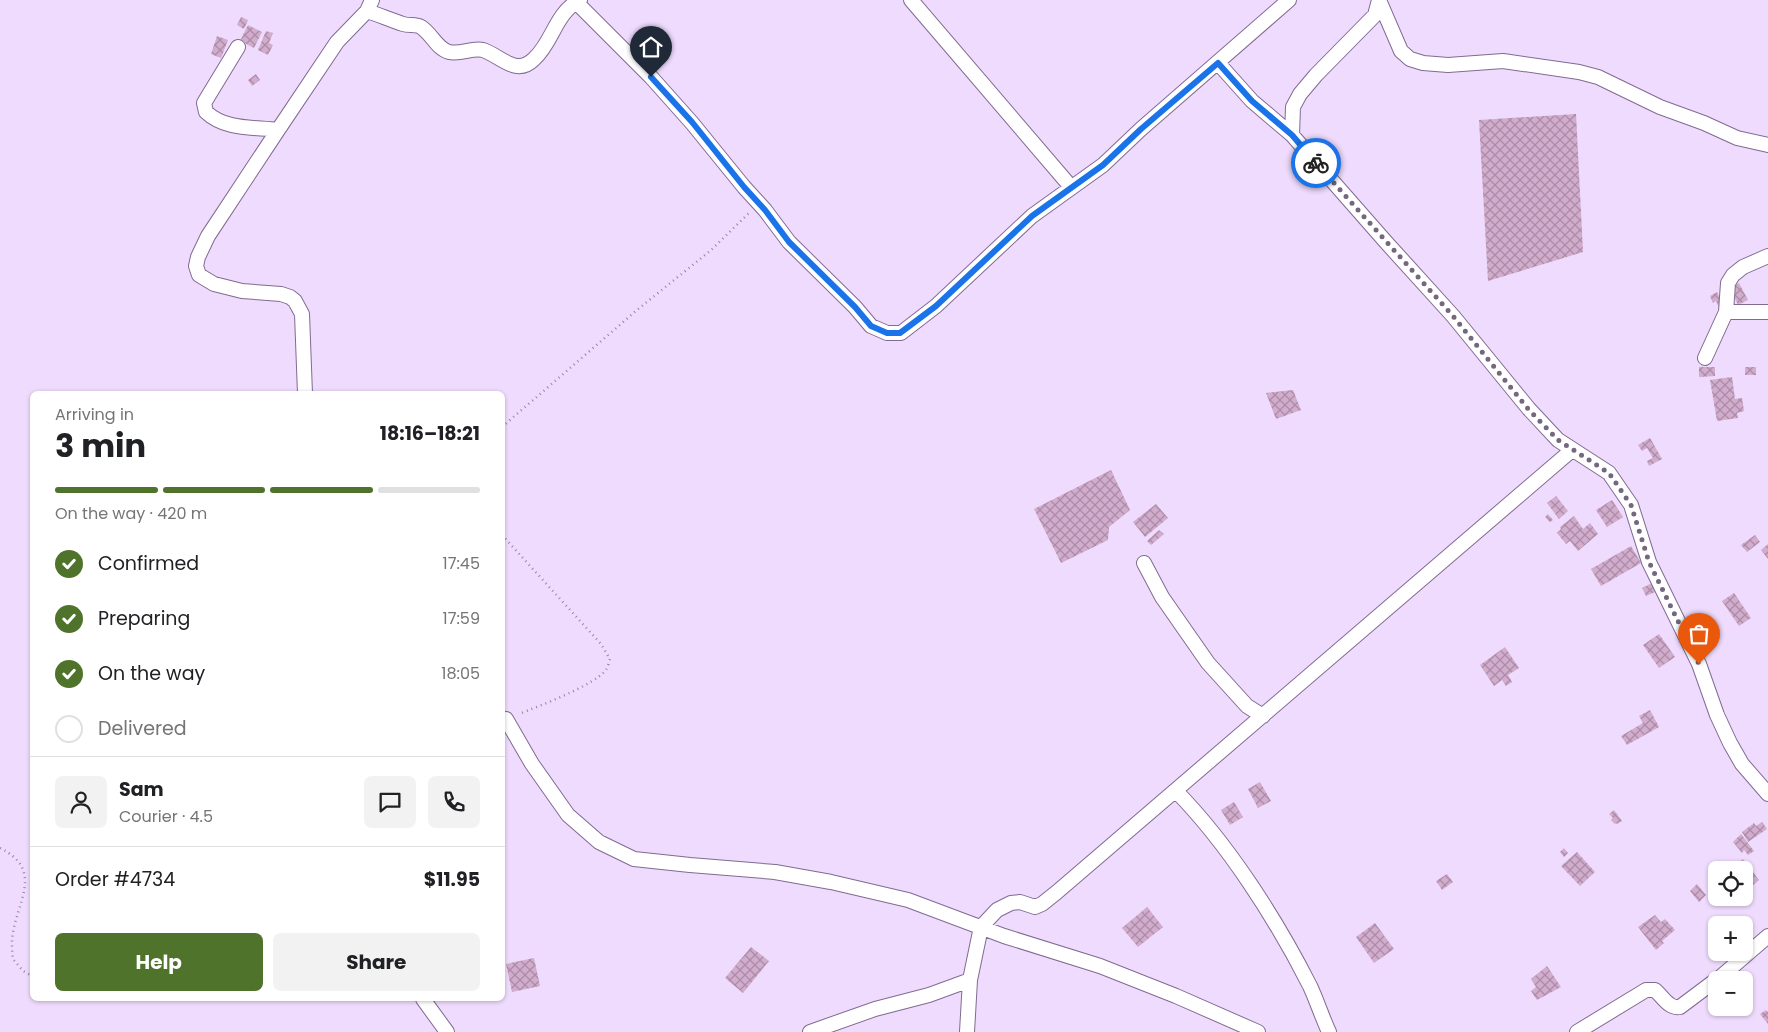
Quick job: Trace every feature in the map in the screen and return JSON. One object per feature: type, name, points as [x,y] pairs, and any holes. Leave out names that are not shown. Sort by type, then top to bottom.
[{"type":"street","points":[[911,0],[1072,187]]},
{"type":"street","points":[[305,391],[302,314],[295,301],[281,294],[242,291],[214,284],[204,279],[197,271],[198,257],[208,236],[337,42],[370,5],[405,25],[419,26],[430,34],[442,49],[449,52],[458,53],[468,50],[482,50],[503,62],[522,66],[534,60],[555,25],[564,13],[578,1],[686,116],[765,210],[789,242],[855,307],[871,326],[887,333],[900,333],[936,306],[1032,216],[1103,165],[1141,129],[1289,0]]},
{"type":"street","points":[[1292,135],[1293,107],[1300,94],[1375,15],[1380,0]]},
{"type":"street","points":[[1380,0],[1401,51],[1410,59],[1423,63],[1448,65],[1503,61],[1579,72],[1598,77],[1660,107],[1704,123],[1737,138],[1768,145]]},
{"type":"street","points":[[238,47],[204,102],[206,112],[220,122],[230,126],[278,130]]},
{"type":"street","points":[[1218,63],[1252,101],[1292,135],[1453,316],[1529,410],[1558,440],[1609,473],[1631,505],[1649,562],[1699,664],[1717,715],[1730,743],[1742,764],[1768,794]]},
{"type":"street","points":[[1705,358],[1726,312],[1728,283],[1733,275],[1743,267],[1768,256]]},
{"type":"street","points":[[1726,312],[1768,312]]},
{"type":"street","points":[[967,1032],[970,980],[981,927],[997,910],[1011,903],[1020,902],[1035,908],[1042,904],[1572,450]]},
{"type":"street","points":[[1144,562],[1162,597],[1208,663],[1247,706],[1263,716]]},
{"type":"street","points":[[506,719],[532,764],[568,815],[599,842],[634,859],[690,866],[774,872],[831,882],[908,900],[1004,936],[1100,966],[1176,996],[1258,1032]]},
{"type":"street","points":[[1176,791],[1212,830],[1265,907],[1311,988],[1329,1032]]},
{"type":"street","points":[[1727,971],[1768,936]]},
{"type":"street","points":[[810,1032],[830,1028],[875,1009],[930,995],[970,980]]},
{"type":"street","points":[[1577,1032],[1646,990],[1655,990],[1675,1008],[1680,1007],[1708,986]]},
{"type":"street","points":[[424,1001],[447,1032]]},
{"type":"path","points":[[505,424],[637,310],[710,251],[753,209],[765,210]]},
{"type":"path","points":[[505,538],[601,644],[610,659],[606,670],[589,682],[557,699],[506,719]]},
{"type":"path","points":[[0,848],[11,854],[22,866],[26,885],[12,939],[13,959],[23,971],[30,975]]},
{"type":"building","points":[[241,17],[248,20],[244,29],[237,25]]},
{"type":"building","points":[[248,25],[262,32],[254,48],[240,41]]},
{"type":"building","points":[[266,31],[273,33],[269,43],[273,45],[268,55],[258,50]]},
{"type":"building","points":[[217,36],[228,40],[221,58],[211,54]]},
{"type":"building","points":[[256,74],[260,80],[252,86],[248,80]]},
{"type":"building","points":[[1576,114],[1583,252],[1488,281],[1479,120]]},
{"type":"building","points":[[1739,283],[1748,300],[1738,305],[1730,288]]},
{"type":"building","points":[[1717,292],[1724,306],[1719,308],[1716,301],[1713,303],[1710,296]]},
{"type":"building","points":[[1699,367],[1715,367],[1715,376],[1699,377]]},
{"type":"building","points":[[1745,367],[1756,367],[1756,375],[1745,375]]},
{"type":"building","points":[[1732,377],[1735,399],[1742,398],[1744,411],[1737,413],[1738,418],[1717,421],[1710,380]]},
{"type":"building","points":[[1293,390],[1301,410],[1276,419],[1266,393]]},
{"type":"building","points":[[1650,438],[1662,459],[1649,466],[1647,461],[1653,458],[1647,448],[1642,451],[1638,445]]},
{"type":"building","points":[[1111,470],[1130,510],[1109,527],[1108,540],[1061,563],[1034,509]]},
{"type":"building","points":[[1556,496],[1568,511],[1559,519],[1547,503]]},
{"type":"building","points":[[1612,500],[1623,517],[1607,527],[1596,510]]},
{"type":"building","points":[[1156,504],[1168,518],[1145,537],[1133,522]]},
{"type":"building","points":[[1548,514],[1553,520],[1550,522],[1545,517]]},
{"type":"building","points":[[1574,516],[1583,529],[1590,523],[1598,534],[1578,551],[1570,541],[1566,544],[1557,533],[1561,529],[1560,527]]},
{"type":"building","points":[[1159,530],[1164,534],[1151,545],[1147,541]]},
{"type":"building","points":[[1755,535],[1760,542],[1747,552],[1741,545]]},
{"type":"building","points":[[1768,544],[1768,559],[1761,550]]},
{"type":"building","points":[[1631,546],[1641,563],[1601,586],[1591,569]]},
{"type":"building","points":[[1652,583],[1655,592],[1646,596],[1642,588]]},
{"type":"building","points":[[1734,593],[1751,618],[1739,626],[1722,601]]},
{"type":"building","points":[[1659,634],[1675,657],[1659,668],[1643,645]]},
{"type":"building","points":[[1505,647],[1519,668],[1508,675],[1512,682],[1506,686],[1502,680],[1494,686],[1480,665]]},
{"type":"building","points":[[1650,710],[1659,727],[1627,745],[1621,736],[1643,723],[1639,716]]},
{"type":"building","points":[[1260,782],[1271,801],[1258,808],[1248,789]]},
{"type":"building","points":[[1234,802],[1243,817],[1230,825],[1221,810]]},
{"type":"building","points":[[1614,810],[1622,821],[1617,824],[1611,820],[1613,818],[1609,814]]},
{"type":"building","points":[[1762,822],[1767,829],[1748,842],[1742,832],[1754,823],[1756,826]]},
{"type":"building","points":[[1741,834],[1754,851],[1748,855],[1744,850],[1742,853],[1733,842]]},
{"type":"building","points":[[1564,848],[1568,853],[1564,857],[1560,852]]},
{"type":"building","points":[[1577,852],[1595,872],[1580,886],[1561,866]]},
{"type":"building","points":[[1753,872],[1759,880],[1753,885]]},
{"type":"building","points":[[1447,874],[1453,882],[1442,890],[1436,881]]},
{"type":"building","points":[[1697,884],[1706,895],[1699,902],[1690,891]]},
{"type":"building","points":[[1147,907],[1163,927],[1138,947],[1122,928]]},
{"type":"building","points":[[1655,915],[1661,922],[1665,919],[1675,930],[1662,941],[1664,943],[1656,950],[1638,927]]},
{"type":"building","points":[[1375,923],[1394,949],[1374,963],[1356,937]]},
{"type":"building","points":[[751,947],[769,961],[743,993],[725,978]]},
{"type":"building","points":[[534,958],[540,986],[512,992],[506,964]]},
{"type":"building","points":[[1547,966],[1561,987],[1537,1000],[1531,991],[1536,987],[1531,979]]},
{"type":"building","points":[[1766,1010],[1768,1012],[1768,1024],[1760,1014]]},
{"type":"way so far","points":[[1316,163],[1453,316],[1529,410],[1558,440],[1609,473],[1631,505],[1649,562],[1699,664]]},
{"type":"route","points":[[651,77],[692,122],[789,242],[855,307],[871,326],[887,333],[900,333],[936,306],[1032,216],[1103,165],[1141,129],[1218,63],[1252,101],[1292,135],[1316,163]]}]
